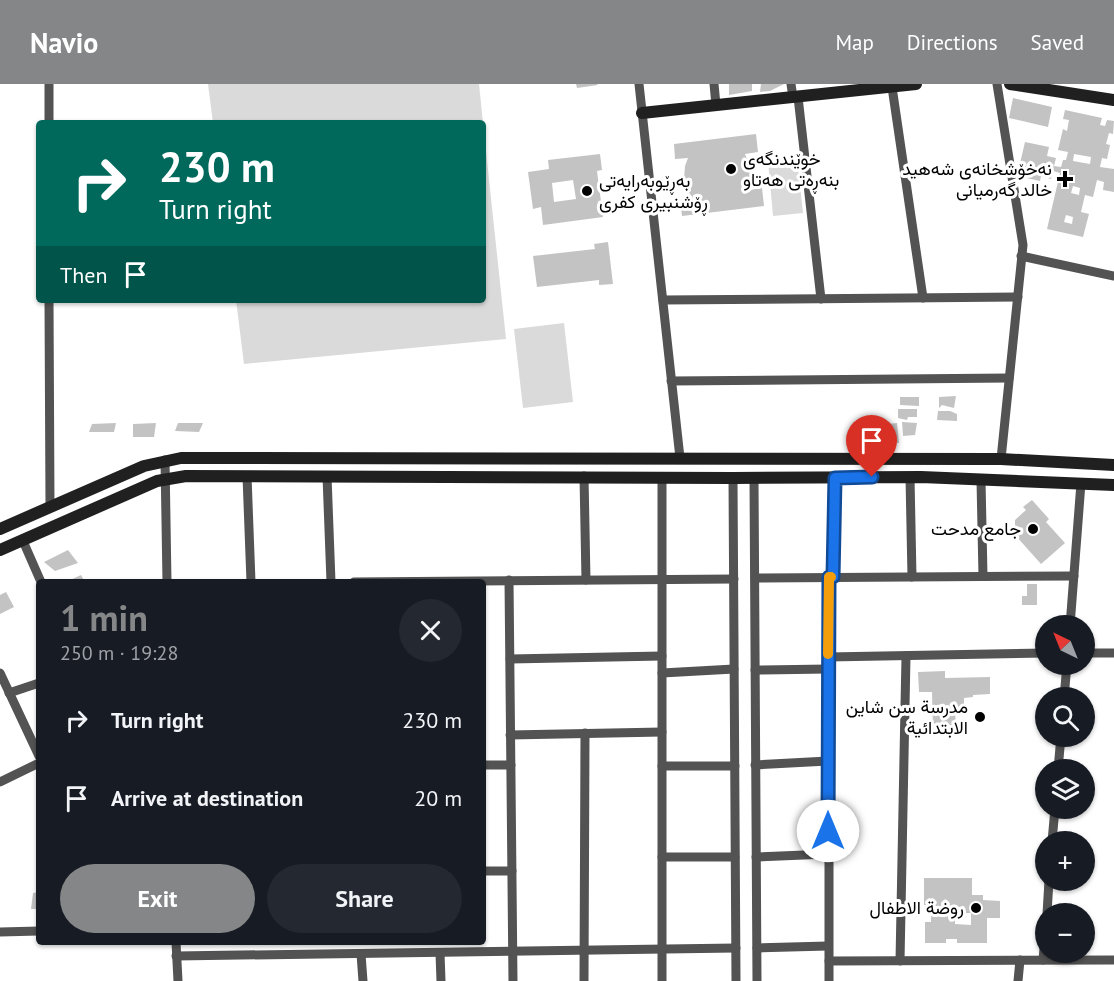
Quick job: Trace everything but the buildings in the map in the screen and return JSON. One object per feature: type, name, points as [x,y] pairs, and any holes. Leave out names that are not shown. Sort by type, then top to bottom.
[{"type":"street","points":[[49,84],[49,120]]},
{"type":"street","points":[[639,84],[680,458]]},
{"type":"street","points":[[714,84],[716,105]]},
{"type":"street","points":[[791,84],[795,97],[821,299]]},
{"type":"street","points":[[642,113],[916,84]]},
{"type":"street","points":[[997,84],[1023,245],[1001,459]]},
{"type":"street","points":[[1010,84],[1114,100]]},
{"type":"street","points":[[892,87],[922,298]]},
{"type":"street","points":[[1022,256],[1114,276]]},
{"type":"street","points":[[663,300],[1018,297]]},
{"type":"street","points":[[49,303],[50,507]]},
{"type":"street","points":[[671,381],[1009,378]]},
{"type":"street","points":[[0,529],[144,466],[165,460],[196,457],[1001,459],[1114,465]]},
{"type":"street","points":[[631,477],[632,458]]},
{"type":"street","points":[[799,459],[799,477]]},
{"type":"street","points":[[165,460],[167,579]]},
{"type":"street","points":[[0,550],[165,479],[186,476],[910,477],[1114,485]]},
{"type":"street","points":[[247,476],[251,579]]},
{"type":"street","points":[[327,476],[332,579]]},
{"type":"street","points":[[584,476],[586,580]]},
{"type":"street","points":[[910,477],[912,577]]},
{"type":"street","points":[[662,981],[663,478]]},
{"type":"street","points":[[733,478],[736,981]]},
{"type":"street","points":[[754,478],[757,981]]},
{"type":"street","points":[[830,981],[828,657],[835,478]]},
{"type":"street","points":[[981,480],[983,576]]},
{"type":"street","points":[[1071,615],[1082,483]]},
{"type":"street","points":[[733,510],[754,510]]},
{"type":"street","points":[[22,541],[40,579]]},
{"type":"street","points":[[755,578],[1074,576]]},
{"type":"street","points":[[486,580],[734,579]]},
{"type":"street","points":[[509,580],[513,981]]},
{"type":"street","points":[[1095,653],[1114,652]]},
{"type":"street","points":[[828,657],[1035,654]]},
{"type":"street","points":[[510,659],[662,656]]},
{"type":"street","points":[[900,960],[906,656]]},
{"type":"street","points":[[662,673],[734,669]]},
{"type":"street","points":[[755,670],[828,669]]},
{"type":"street","points":[[0,673],[36,750]]},
{"type":"street","points":[[9,693],[36,684]]},
{"type":"street","points":[[510,735],[662,732]]},
{"type":"street","points":[[584,981],[585,733]]},
{"type":"street","points":[[755,765],[828,761]]},
{"type":"street","points":[[0,782],[36,764]]},
{"type":"street","points":[[486,765],[511,765]]},
{"type":"street","points":[[662,766],[735,766]]},
{"type":"street","points":[[756,857],[828,854]]},
{"type":"street","points":[[662,857],[735,857]]},
{"type":"street","points":[[486,871],[512,871]]},
{"type":"street","points":[[0,932],[36,931]]},
{"type":"street","points":[[176,945],[178,981]]},
{"type":"street","points":[[757,948],[828,946]]},
{"type":"street","points":[[176,956],[736,948]]},
{"type":"street","points":[[440,953],[441,981]]},
{"type":"street","points":[[361,954],[363,981]]},
{"type":"street","points":[[1018,981],[1020,960]]},
{"type":"street","points":[[829,961],[1035,960]]},
{"type":"street","points":[[1095,960],[1114,960]]},
{"type":"shaded area","points":[[208,84],[479,84],[483,120],[213,120]]},
{"type":"shaded area","points":[[486,151],[506,339],[244,364],[236,303],[486,303]]},
{"type":"shaded area","points":[[797,158],[803,213],[773,216],[768,161]]},
{"type":"shaded area","points":[[564,323],[573,402],[523,408],[514,329]]},
{"type":"slow traffic","points":[[828,654],[829,577],[831,577]]},
{"type":"place","name":"خوێندنگەی بنەڕەتی هەتاو","points":[[731,169]]},
{"type":"place","name":"نەخۆشخانەی شەهید خالد گەرمیانی","points":[[1065,179]]},
{"type":"place","name":"بەڕێوبەرایەتی ڕۆشنبیری کفری","points":[[587,191]]},
{"type":"place","name":"جامع مدحت","points":[[1033,529]]},
{"type":"place","name":"مدرسة سن شاين الابتدائية","points":[[980,717]]},
{"type":"place","name":"روضة الاطفال","points":[[976,908]]},
{"type":"route","points":[[828,831],[829,577],[833,577],[835,478],[872,477]]}]
